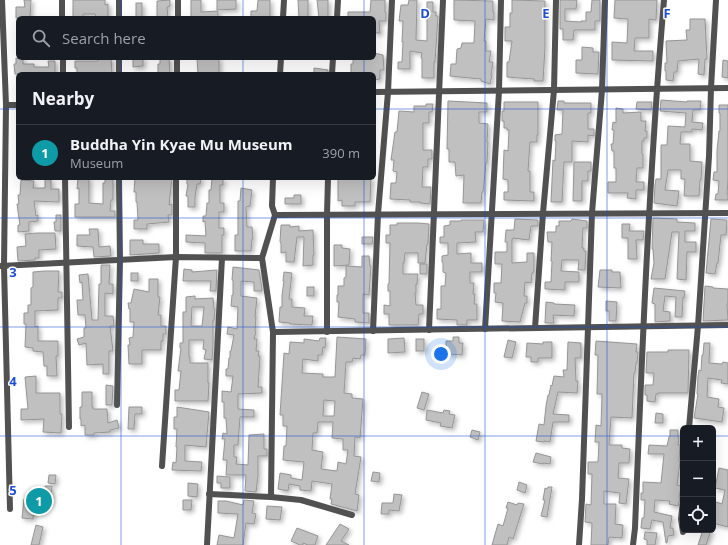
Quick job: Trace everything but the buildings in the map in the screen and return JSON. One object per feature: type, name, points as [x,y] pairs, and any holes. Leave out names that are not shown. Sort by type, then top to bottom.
[{"type":"street","points":[[2,0],[6,105],[2,266],[10,509]]},
{"type":"street","points":[[62,0],[62,16]]},
{"type":"street","points":[[119,0],[119,16]]},
{"type":"street","points":[[178,0],[178,16]]},
{"type":"street","points":[[283,16],[284,0]]},
{"type":"street","points":[[337,16],[338,0]]},
{"type":"street","points":[[374,331],[378,214],[388,92],[392,0]]},
{"type":"street","points":[[430,330],[443,0]]},
{"type":"street","points":[[484,329],[499,91],[500,0]]},
{"type":"street","points":[[535,328],[554,90],[556,0]]},
{"type":"street","points":[[579,545],[592,213],[602,90],[605,0]]},
{"type":"street","points":[[633,545],[656,89],[664,0]]},
{"type":"street","points":[[689,425],[698,326],[709,156],[716,0]]},
{"type":"street","points":[[63,60],[63,72]]},
{"type":"street","points":[[119,60],[119,72]]},
{"type":"street","points":[[177,60],[177,72]]},
{"type":"street","points":[[280,72],[281,60]]},
{"type":"street","points":[[332,72],[333,60]]},
{"type":"street","points":[[376,92],[728,88]]},
{"type":"street","points":[[6,105],[16,105]]},
{"type":"street","points":[[65,180],[69,427]]},
{"type":"street","points":[[117,405],[120,260],[119,180]]},
{"type":"street","points":[[162,466],[176,257],[176,180]]},
{"type":"street","points":[[271,497],[273,332],[262,258],[275,215],[272,206],[274,180]]},
{"type":"street","points":[[327,332],[328,180]]},
{"type":"street","points":[[275,215],[728,213]]},
{"type":"street","points":[[2,266],[176,257],[262,258]]},
{"type":"street","points":[[207,545],[222,258]]},
{"type":"street","points":[[273,332],[728,325]]},
{"type":"street","points":[[209,494],[301,500],[352,515]]},
{"type":"place","name":"Buddha Yin Kyae Mu Museum","points":[[39,501]]}]
